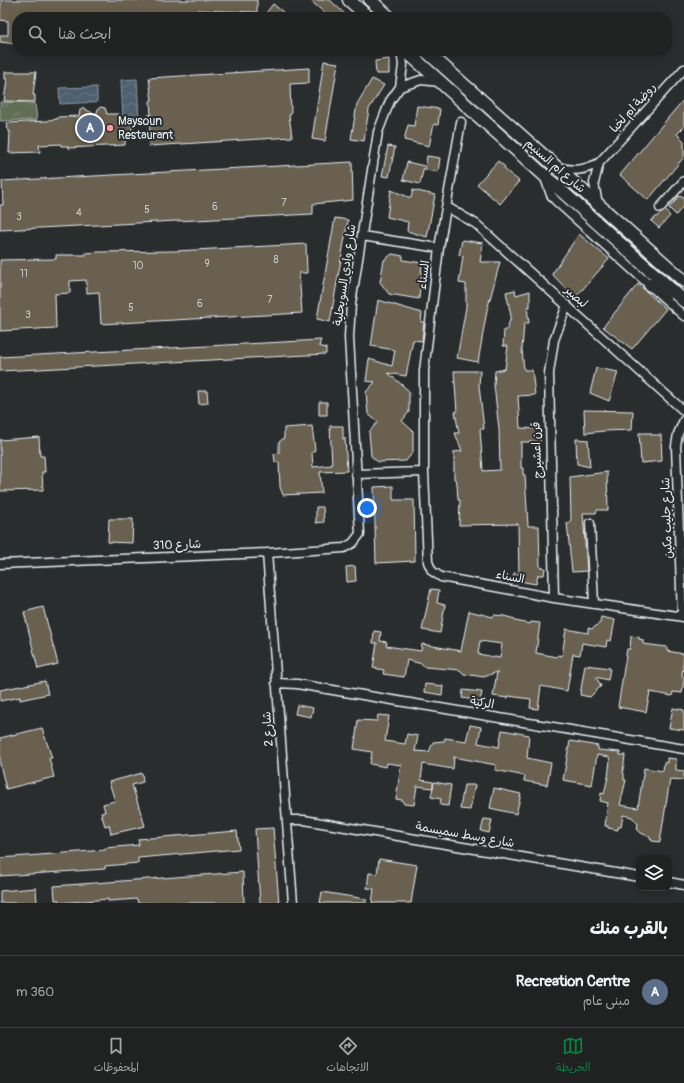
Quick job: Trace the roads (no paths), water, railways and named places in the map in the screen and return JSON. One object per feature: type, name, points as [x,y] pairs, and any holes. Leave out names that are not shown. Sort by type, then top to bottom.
[{"type":"main road","points":[[349,0],[362,12]]},
{"type":"main road","points":[[370,0],[383,12]]},
{"type":"main road","name":"شارع ام السنيم","points":[[412,56],[684,301]]},
{"type":"main road","name":"شارع ام السنيم","points":[[432,56],[684,281]]},
{"type":"main road","points":[[650,285],[674,292]]},
{"type":"street","name":"شارع وادي السويحلية","points":[[353,543],[360,534],[348,337],[351,304],[378,132],[387,108],[400,87],[403,65],[402,56]]},
{"type":"street","name":"روضة ام لخبا","points":[[555,166],[566,170],[578,170],[589,168],[599,163],[684,69]]},
{"type":"street","points":[[400,87],[421,80],[442,82]]},
{"type":"street","name":"السناء","points":[[461,122],[439,248],[424,371],[424,472],[428,562],[432,571],[441,577],[554,598],[683,617]]},
{"type":"street","name":"روضة ام لخبا","points":[[598,204],[594,183],[599,163]]},
{"type":"street","name":"شارع ام السنيم","points":[[544,175],[551,195],[556,201],[684,316]]},
{"type":"street","points":[[660,208],[684,181]]},
{"type":"street","name":"لبصير","points":[[447,207],[476,224],[684,411]]},
{"type":"street","name":"السناء","points":[[362,236],[439,248]]},
{"type":"street","name":"قرن اعشيرج","points":[[554,598],[548,373],[554,340],[567,305]]},
{"type":"street","name":"شارع جليب مكين","points":[[683,617],[676,446],[678,434],[684,420]]},
{"type":"street","points":[[356,474],[424,472]]},
{"type":"street","points":[[590,523],[594,604]]},
{"type":"street","name":"شارع 310","points":[[0,564],[267,553],[344,548],[353,543]]},
{"type":"street","name":"شارع 2","points":[[267,553],[293,903]]},
{"type":"street","name":"الركيّة","points":[[276,683],[297,684],[684,749]]},
{"type":"street","name":"شارع وسط سميسمة","points":[[287,820],[304,820],[636,876]]},
{"type":"street","points":[[672,883],[684,885]]},
{"type":"water","points":[[137,79],[139,121],[127,122],[127,117],[123,118],[121,80]]},
{"type":"water","points":[[97,87],[97,102],[60,104],[59,88]]},
{"type":"place","name":"Recreation Centre","points":[[90,128]]},
{"type":"place","name":"Maysoun Restaurant","points":[[110,128]]}]
